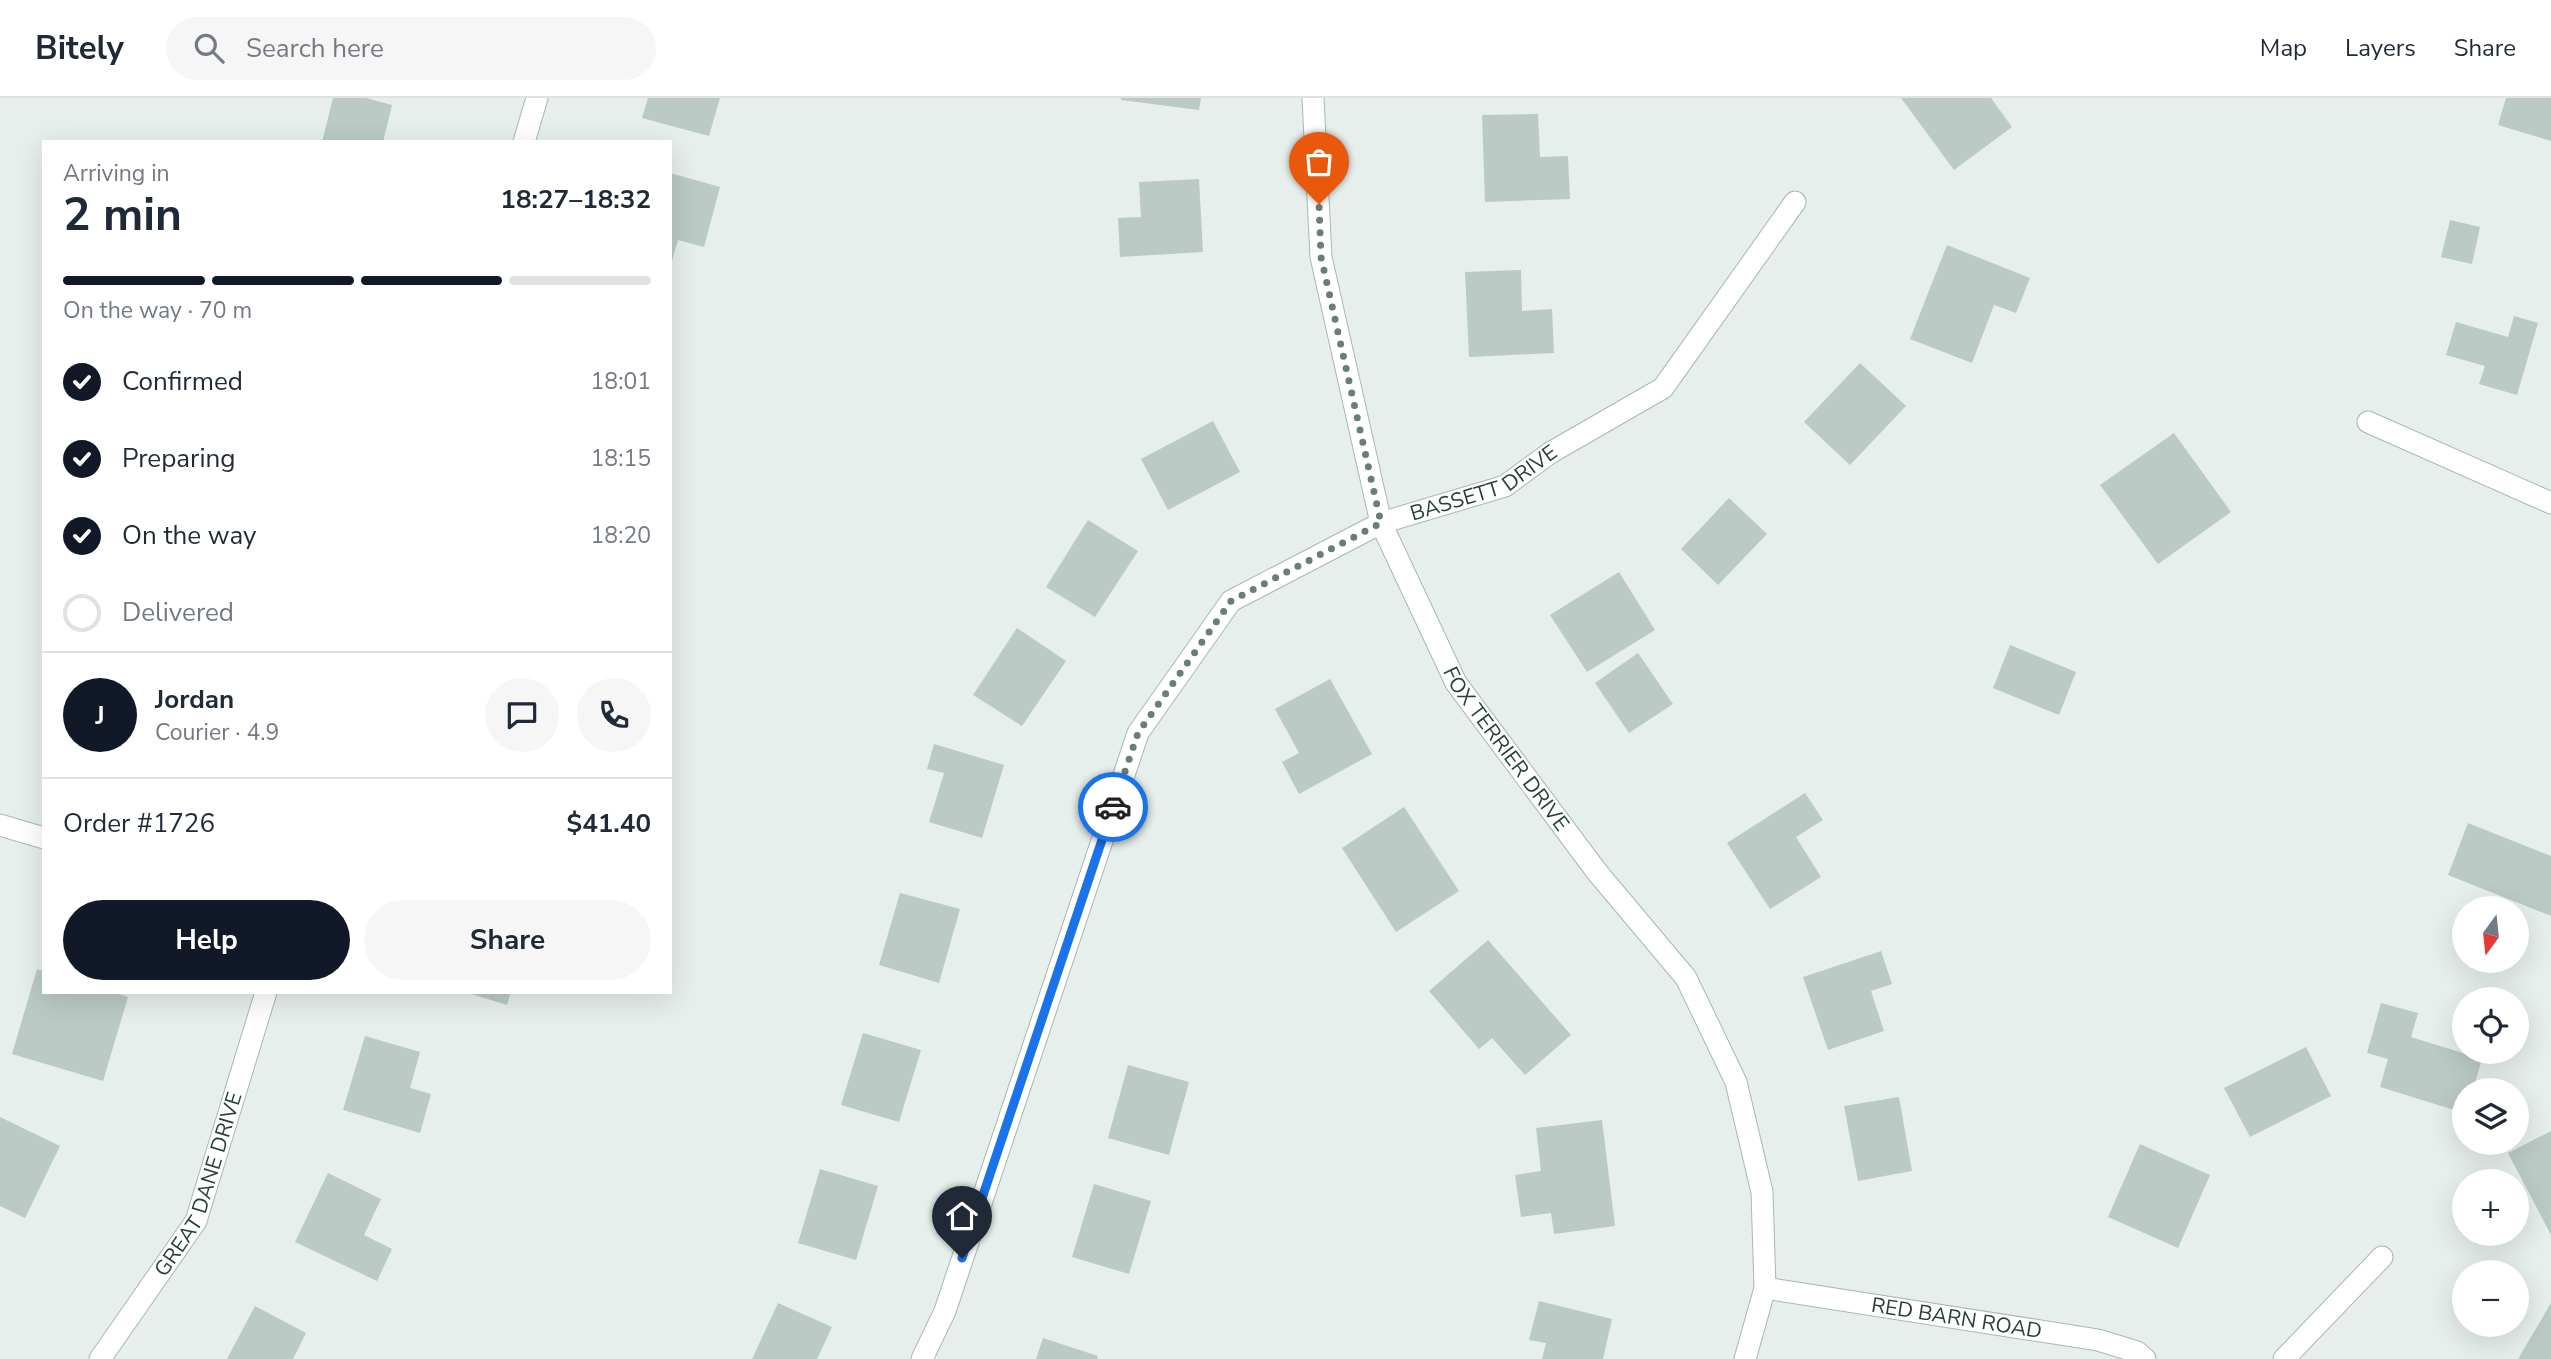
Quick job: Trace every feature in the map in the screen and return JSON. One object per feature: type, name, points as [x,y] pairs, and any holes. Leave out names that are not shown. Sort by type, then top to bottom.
[{"type":"street","points":[[525,140],[537,98]]},
{"type":"street","name":"FOX TERRIER DRIVE","points":[[1314,98],[1321,257],[1381,523],[1456,683],[1597,872],[1686,978],[1736,1082],[1762,1192],[1765,1288],[1745,1359]]},
{"type":"street","name":"BASSETT DRIVE","points":[[922,1359],[949,1298],[1138,733],[1231,601],[1381,523],[1505,486],[1550,453],[1663,388],[1795,202]]},
{"type":"street","points":[[2368,422],[2551,503]]},
{"type":"street","points":[[0,825],[42,837]]},
{"type":"street","name":"GREAT DANE DRIVE","points":[[100,1359],[196,1221],[264,994]]},
{"type":"street","points":[[2284,1359],[2382,1257]]},
{"type":"street","name":"RED BARN ROAD","points":[[1765,1288],[2098,1340],[2137,1352],[2145,1359]]},
{"type":"building","points":[[333,98],[366,98],[392,105],[383,140],[322,140]]},
{"type":"building","points":[[648,98],[720,98],[709,136],[642,118]]},
{"type":"building","points":[[1121,98],[1201,98],[1199,110]]},
{"type":"building","points":[[1901,98],[1991,98],[2012,127],[1954,170]]},
{"type":"building","points":[[2506,98],[2551,98],[2551,141],[2498,125]]},
{"type":"building","points":[[1538,114],[1540,157],[1568,156],[1570,199],[1485,202],[1482,115]]},
{"type":"building","points":[[672,174],[720,187],[704,247],[678,240],[672,261]]},
{"type":"building","points":[[1199,179],[1203,252],[1120,257],[1118,218],[1141,217],[1139,182]]},
{"type":"building","points":[[2450,220],[2480,227],[2472,264],[2441,257]]},
{"type":"building","points":[[1947,245],[2030,278],[2016,313],[1994,305],[1972,363],[1910,339]]},
{"type":"building","points":[[1521,270],[1522,311],[1552,309],[1554,353],[1469,357],[1465,272]]},
{"type":"building","points":[[2514,316],[2538,323],[2517,395],[2479,384],[2485,366],[2446,355],[2456,322],[2508,337]]},
{"type":"building","points":[[1860,363],[1906,406],[1850,465],[1804,422]]},
{"type":"building","points":[[1213,421],[1240,472],[1168,510],[1141,459]]},
{"type":"building","points":[[2174,433],[2231,512],[2158,564],[2100,485]]},
{"type":"building","points":[[1729,498],[1767,534],[1718,585],[1681,549]]},
{"type":"building","points":[[1088,520],[1138,551],[1095,617],[1046,587]]},
{"type":"building","points":[[1619,572],[1655,630],[1587,672],[1550,615]]},
{"type":"building","points":[[1017,628],[1066,661],[1022,726],[973,695]]},
{"type":"building","points":[[2010,645],[2076,672],[2059,715],[1993,688]]},
{"type":"building","points":[[1638,653],[1673,704],[1629,733],[1595,683]]},
{"type":"building","points":[[1330,679],[1372,754],[1299,794],[1282,762],[1299,753],[1275,709]]},
{"type":"building","points":[[934,744],[1004,765],[982,838],[929,822],[944,773],[927,769]]},
{"type":"building","points":[[1805,793],[1823,820],[1796,837],[1821,877],[1770,909],[1727,843]]},
{"type":"building","points":[[1404,807],[1459,891],[1396,932],[1342,848]]},
{"type":"building","points":[[2468,823],[2551,856],[2551,916],[2529,907],[2529,896],[2501,896],[2448,875]]},
{"type":"building","points":[[900,893],[960,909],[939,983],[879,965]]},
{"type":"building","points":[[1488,940],[1571,1035],[1525,1075],[1492,1038],[1479,1049],[1429,991]]},
{"type":"building","points":[[1881,951],[1892,984],[1871,991],[1884,1031],[1828,1050],[1803,977]]},
{"type":"building","points":[[37,969],[42,970],[42,994],[119,994],[128,997],[103,1081],[12,1054]]},
{"type":"building","points":[[471,994],[510,994],[507,1005]]},
{"type":"building","points":[[2381,1003],[2418,1013],[2411,1037],[2452,1050],[2452,1064],[2481,1064],[2476,1078],[2452,1078],[2452,1109],[2380,1087],[2388,1059],[2367,1053]]},
{"type":"building","points":[[863,1033],[921,1050],[899,1122],[841,1105]]},
{"type":"building","points":[[365,1036],[420,1052],[410,1088],[431,1094],[420,1133],[343,1110]]},
{"type":"building","points":[[2306,1047],[2331,1096],[2250,1137],[2224,1088]]},
{"type":"building","points":[[1128,1065],[1189,1082],[1169,1155],[1108,1138]]},
{"type":"building","points":[[1899,1097],[1912,1171],[1858,1181],[1844,1106]]},
{"type":"building","points":[[0,1117],[60,1146],[25,1218],[0,1206]]},
{"type":"building","points":[[1602,1120],[1615,1226],[1554,1234],[1551,1213],[1521,1217],[1515,1175],[1541,1171],[1536,1128]]},
{"type":"building","points":[[2551,1131],[2551,1235],[2529,1193],[2529,1169],[2516,1169],[2509,1155],[2529,1155],[2529,1142]]},
{"type":"building","points":[[2140,1144],[2210,1175],[2178,1248],[2108,1217]]},
{"type":"building","points":[[820,1169],[878,1186],[856,1260],[798,1243]]},
{"type":"building","points":[[328,1173],[381,1199],[364,1235],[392,1249],[377,1281],[295,1242]]},
{"type":"building","points":[[1094,1184],[1151,1201],[1129,1274],[1072,1257]]},
{"type":"building","points":[[1539,1301],[1612,1319],[1603,1359],[1542,1359],[1546,1343],[1529,1340]]},
{"type":"building","points":[[778,1303],[832,1327],[817,1359],[752,1359]]},
{"type":"building","points":[[2551,1303],[2551,1359],[2518,1359]]},
{"type":"building","points":[[255,1306],[306,1333],[293,1359],[227,1359]]},
{"type":"building","points":[[1043,1338],[1098,1356],[1097,1359],[1036,1359]]},
{"type":"way so far","points":[[1113,807],[1138,733],[1231,601],[1381,523],[1321,257],[1319,204]]},
{"type":"route","points":[[962,1258],[1113,807]]}]
